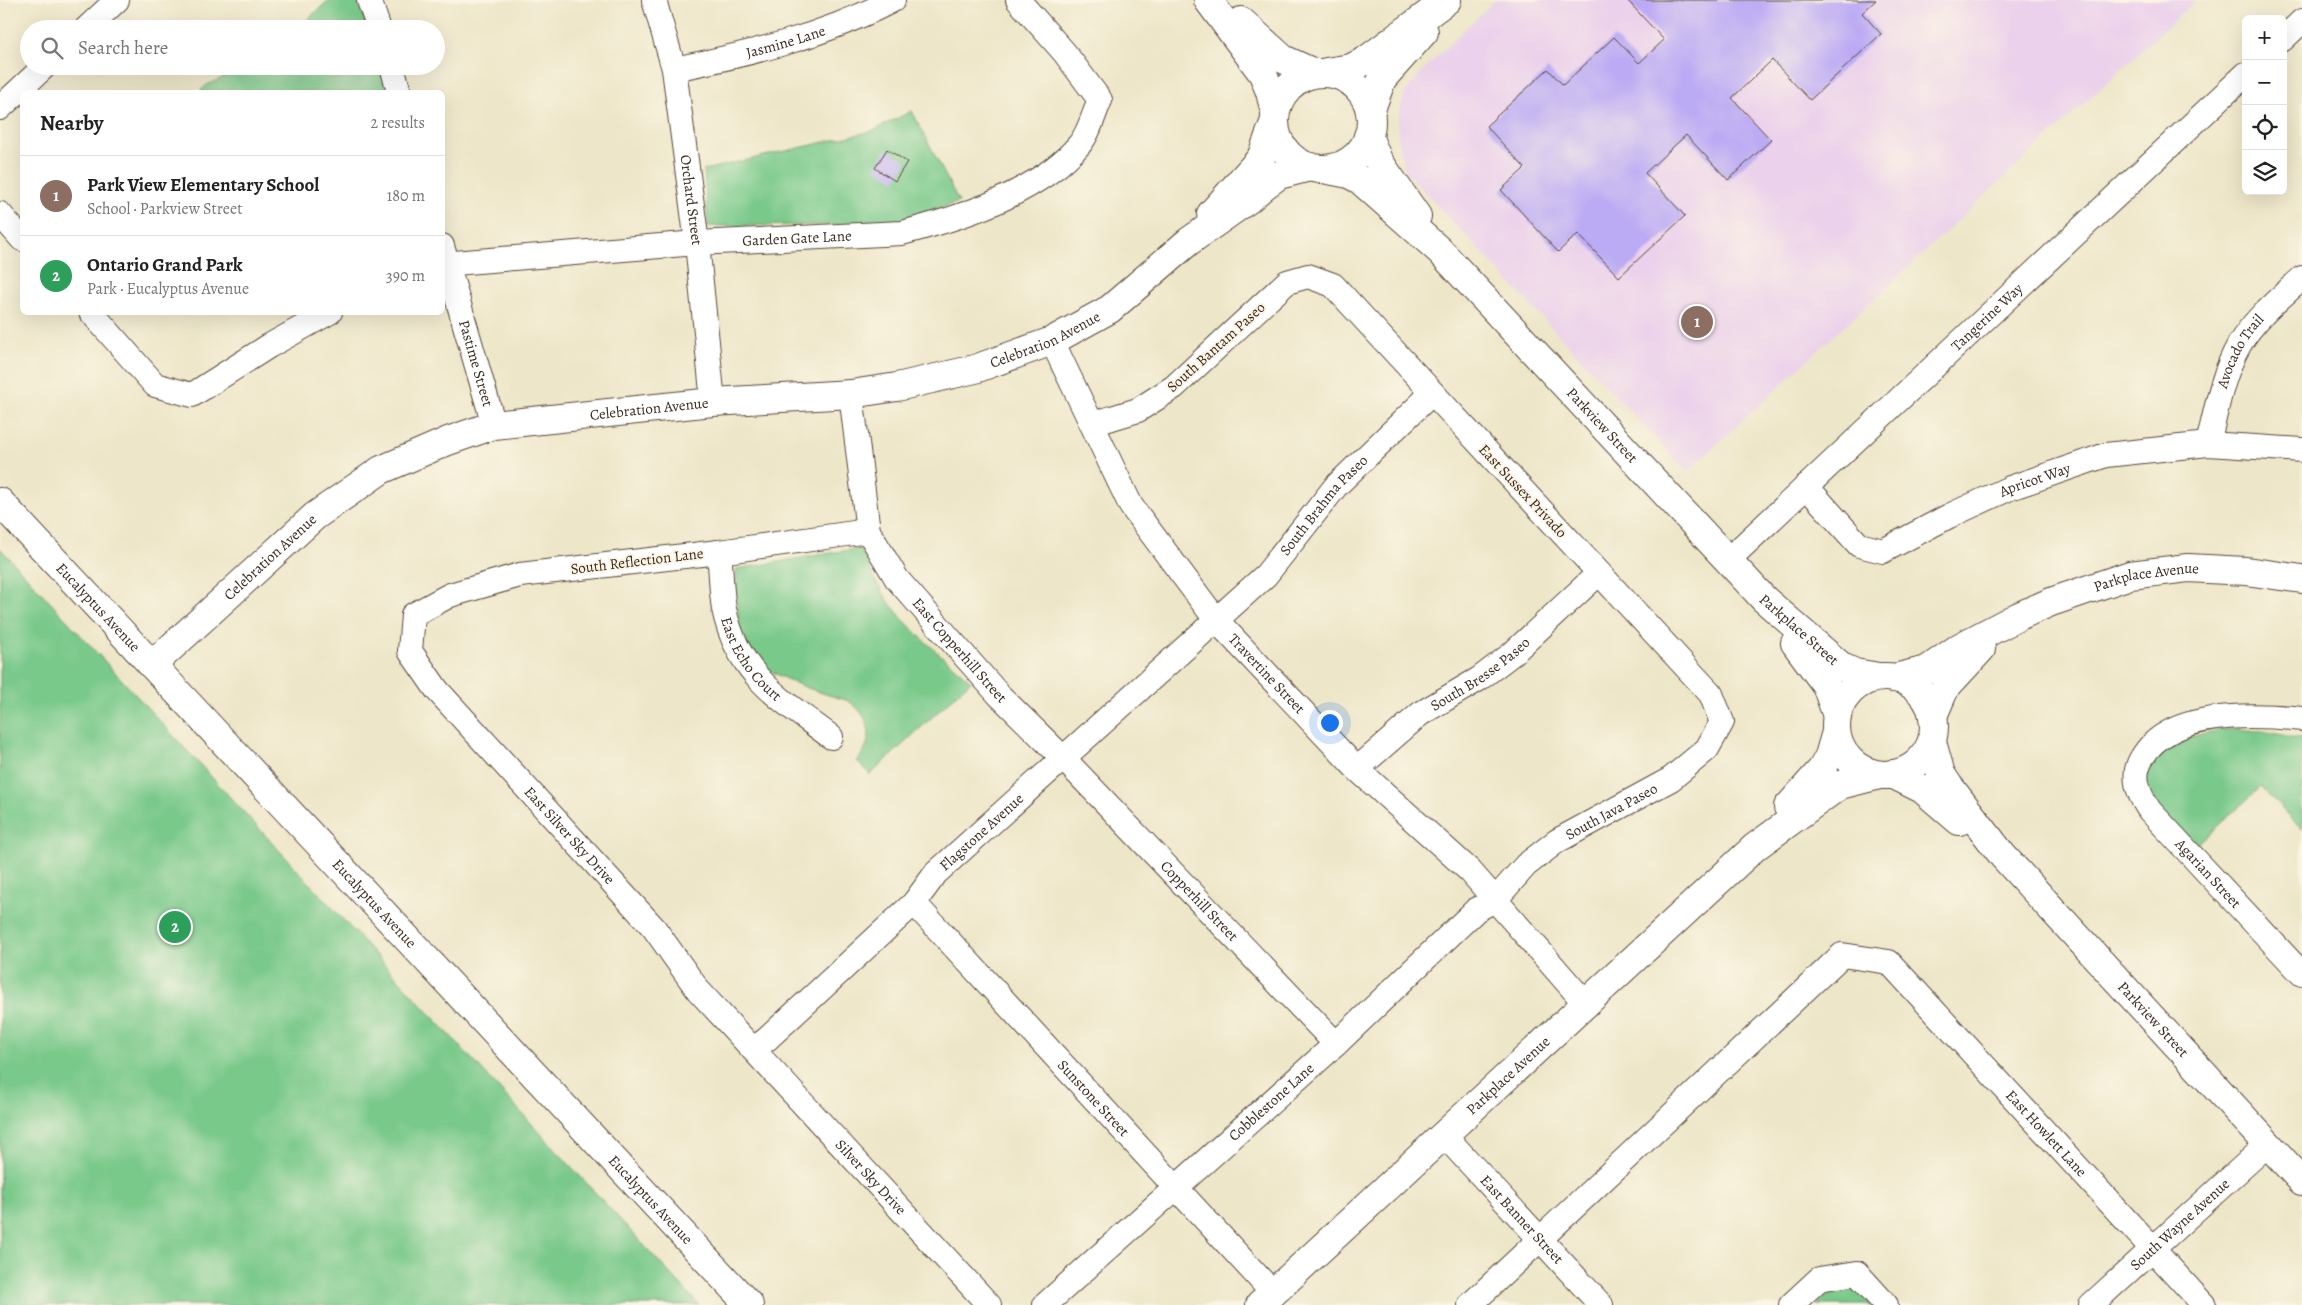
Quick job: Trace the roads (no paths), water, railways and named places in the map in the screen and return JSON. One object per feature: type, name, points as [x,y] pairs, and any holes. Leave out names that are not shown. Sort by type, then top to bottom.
[{"type":"street","points":[[96,20],[117,0]]},
{"type":"street","points":[[369,0],[376,20]]},
{"type":"street","name":"Orchard Street","points":[[654,0],[674,69],[697,243],[713,402]]},
{"type":"street","name":"Jasmine Lane","points":[[674,69],[736,57],[826,30],[893,0]]},
{"type":"street","name":"Garden Gate Lane","points":[[445,257],[902,233],[984,208],[1043,176],[1080,144],[1100,100],[1064,52],[1018,0]]},
{"type":"street","points":[[1208,0],[1263,74],[1270,92],[1277,138],[1285,151],[1296,161],[1317,168],[1346,163],[1363,147],[1382,80],[1452,0]]},
{"type":"street","points":[[1214,0],[1283,58],[1320,72],[1338,75],[1359,89],[1369,124]]},
{"type":"street","points":[[1274,117],[1280,98],[1288,86],[1300,77],[1351,68],[1365,61],[1448,0]]},
{"type":"street","points":[[2287,35],[2302,21]]},
{"type":"street","points":[[0,108],[35,75]]},
{"type":"street","points":[[394,75],[398,90]]},
{"type":"street","name":"Tangerine Way","points":[[1728,560],[2242,78]]},
{"type":"street","name":"Celebration Avenue","points":[[1188,242],[1261,158],[1274,117]]},
{"type":"street","name":"Parkview Street","points":[[1369,124],[1383,168],[1403,194],[1440,251]]},
{"type":"street","name":"Celebration Avenue","points":[[152,665],[315,516],[380,470],[448,441],[494,425],[713,402],[851,394],[897,387],[976,369],[1052,341],[1110,309],[1188,242],[1279,176],[1317,168]]},
{"type":"street","name":"Parkview Street","points":[[1317,168],[1349,174],[1360,180],[1440,251],[1764,599]]},
{"type":"street","points":[[0,214],[20,236]]},
{"type":"street","name":"Pastime Street","points":[[445,260],[494,425]]},
{"type":"street","name":"East Sussex Privado","points":[[1308,276],[1333,285],[1711,694],[1722,722]]},
{"type":"street","name":"South Bantam Paseo","points":[[1092,424],[1138,410],[1174,387],[1287,282],[1308,276]]},
{"type":"street","name":"Avocado Trail","points":[[2208,444],[2222,387],[2239,345],[2268,309],[2302,278]]},
{"type":"street","points":[[95,315],[155,385],[192,395],[269,346],[325,315]]},
{"type":"street","name":"Travertine Street","points":[[1052,341],[1131,506],[1218,621],[1357,769],[1470,871],[1586,1004]]},
{"type":"street","name":"South Brahma Paseo","points":[[1218,621],[1266,575],[1336,486],[1432,393]]},
{"type":"street","points":[[851,394],[868,531]]},
{"type":"street","name":"Apricot Way","points":[[1806,486],[1859,544],[1883,551],[1949,516],[2010,488],[2106,455],[2208,444],[2302,450]]},
{"type":"street","name":"Eucalyptus Avenue","points":[[0,502],[749,1305]]},
{"type":"street","name":"South Reflection Lane","points":[[413,615],[450,595],[520,575],[719,552],[868,531]]},
{"type":"street","name":"East Copperhill Street","points":[[868,531],[897,579],[999,695],[1064,759]]},
{"type":"street","name":"East Echo Court","points":[[719,552],[724,609],[740,656],[766,689],[832,737]]},
{"type":"street","name":"Parkplace Avenue","points":[[1887,677],[1927,670],[1960,647],[2019,616],[2051,602],[2130,575],[2188,568],[2246,570],[2302,579]]},
{"type":"street","name":"South Bresse Paseo","points":[[1357,769],[1420,714],[1478,679],[1512,654],[1598,573]]},
{"type":"street","name":"Parkplace Street","points":[[1764,599],[1842,667],[1855,673],[1887,677]]},
{"type":"street","name":"Parkplace Street","points":[[1764,599],[1826,685],[1837,724]]},
{"type":"street","name":"East Silver Sky Drive","points":[[413,615],[410,651],[437,690],[654,928],[698,990],[753,1049]]},
{"type":"street","name":"Flagstone Avenue","points":[[753,1049],[766,1040],[914,903],[936,873],[1218,621]]},
{"type":"street","name":"Parkplace Avenue","points":[[1932,729],[1945,688],[2000,627]]},
{"type":"street","points":[[1887,677],[1908,682],[1920,691],[1928,702],[1941,774],[2003,856],[1952,816],[1929,794],[1911,783],[1886,774],[1868,772],[1851,761],[1840,745],[1837,724],[1842,702],[1852,690],[1864,681],[1887,677]]},
{"type":"street","name":"Agarian Street","points":[[2302,719],[2269,715],[2201,721],[2174,730],[2159,737],[2146,750],[2138,763],[2136,779],[2140,796],[2150,811],[2302,974]]},
{"type":"street","name":"South Java Paseo","points":[[1496,900],[1526,865],[1557,841],[1671,779],[1707,749],[1722,722]]},
{"type":"street","name":"Parkplace Avenue","points":[[1267,1299],[1755,847],[1822,769],[1829,756],[1837,724]]},
{"type":"street","points":[[1886,774],[1905,771],[1916,764],[1926,754],[1932,729]]},
{"type":"street","name":"Copperhill Street","points":[[1064,759],[1336,1044]]},
{"type":"street","name":"Parkplace Avenue","points":[[1755,847],[1840,785],[1886,774]]},
{"type":"street","name":"Parkview Street","points":[[2003,856],[2302,1181]]},
{"type":"street","name":"Cobblestone Lane","points":[[1045,1305],[1336,1044],[1476,910],[1496,900]]},
{"type":"street","name":"Sunstone Street","points":[[914,903],[1178,1187],[1241,1260],[1267,1299]]},
{"type":"street","name":"East Howlett Lane","points":[[1540,1239],[1842,955],[1889,962],[2204,1305]]},
{"type":"street","name":"Silver Sky Drive","points":[[753,1049],[989,1305]]},
{"type":"street","name":"East Banner Street","points":[[1444,1134],[1601,1305]]},
{"type":"street","name":"South Wayne Avenue","points":[[2091,1305],[2268,1144]]},
{"type":"street","points":[[1470,1305],[1540,1239]]},
{"type":"street","points":[[1791,1305],[1819,1279],[1857,1273],[1886,1305]]},
{"type":"place","name":"Park View Elementary School","points":[[1697,322]]},
{"type":"place","name":"Ontario Grand Park","points":[[175,927]]}]
